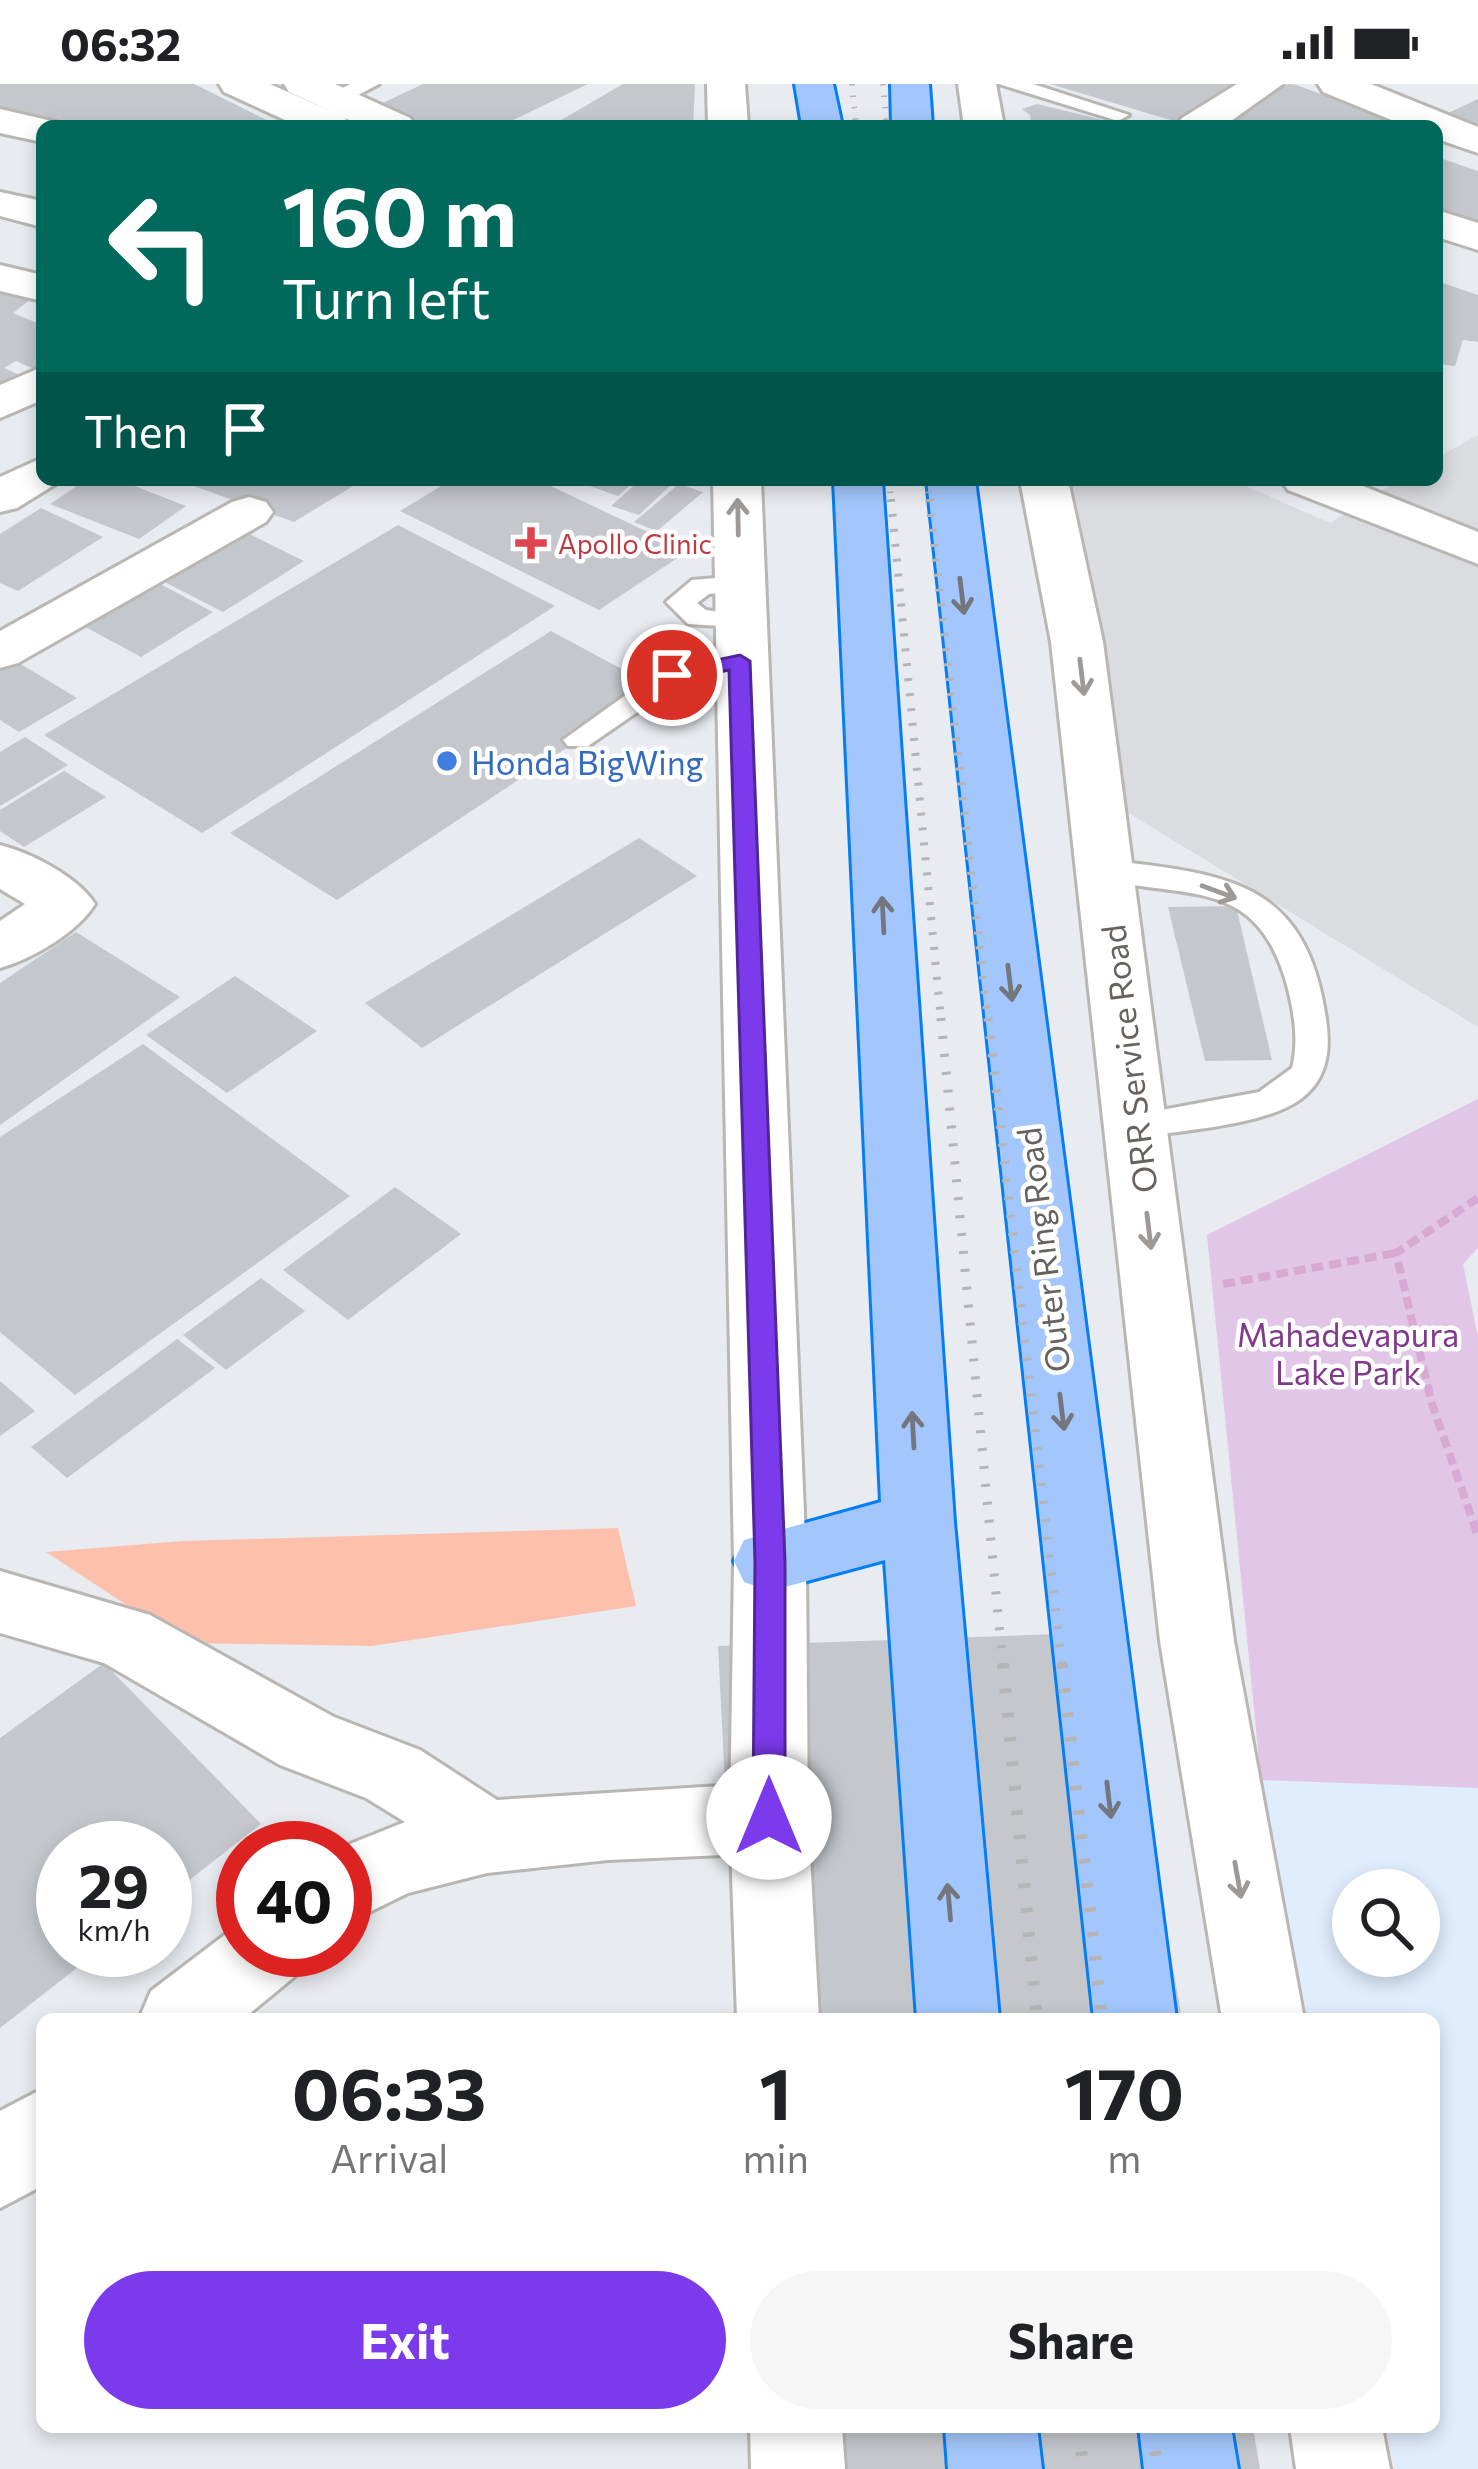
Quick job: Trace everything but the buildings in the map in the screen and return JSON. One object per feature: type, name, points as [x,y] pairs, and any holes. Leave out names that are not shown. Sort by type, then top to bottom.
[{"type":"highway","points":[[814,84],[821,120]]},
{"type":"highway","points":[[910,84],[912,120]]},
{"type":"highway","points":[[858,486],[918,1522],[958,2013]]},
{"type":"highway","name":"Outer Ring Road","points":[[952,486],[1134,2013]]},
{"type":"highway","points":[[770,1562],[918,1522]]},
{"type":"highway","points":[[992,2433],[995,2469]]},
{"type":"highway","points":[[1187,2433],[1191,2469]]},
{"type":"street","points":[[238,84],[334,98],[383,120]]},
{"type":"street","points":[[726,84],[728,120]]},
{"type":"street","points":[[977,84],[982,120]]},
{"type":"street","points":[[1206,120],[1264,84]]},
{"type":"street","points":[[1336,84],[1426,120]]},
{"type":"street","points":[[0,121],[36,129]]},
{"type":"street","points":[[1443,127],[1478,141]]},
{"type":"street","points":[[0,179],[36,187]]},
{"type":"street","points":[[0,204],[36,213]]},
{"type":"street","points":[[1443,225],[1478,238]]},
{"type":"street","points":[[0,278],[36,287]]},
{"type":"street","points":[[0,404],[36,384]]},
{"type":"street","points":[[0,498],[36,476]]},
{"type":"street","points":[[737,486],[770,1562],[769,1817],[778,2013]]},
{"type":"street","name":"ORR Service Road","points":[[1045,486],[1077,642],[1198,1641],[1262,2013]]},
{"type":"street","points":[[1320,486],[1478,549]]},
{"type":"street","points":[[0,652],[249,512]]},
{"type":"street","points":[[0,592],[54,621]]},
{"type":"street","points":[[0,863],[66,904],[0,948]]},
{"type":"street","points":[[0,1602],[124,1637],[307,1741],[393,1774],[444,1804],[482,1837]]},
{"type":"street","points":[[372,1870],[417,1852],[482,1837],[769,1817]]},
{"type":"street","points":[[187,2013],[232,1977]]},
{"type":"street","points":[[0,2164],[36,2137]]},
{"type":"street","points":[[796,2433],[798,2469]]},
{"type":"street","points":[[1337,2433],[1343,2469]]},
{"type":"lane","points":[[1010,84],[1118,115]]},
{"type":"lane","points":[[578,740],[740,622]]},
{"type":"lane","points":[[1105,870],[1210,887],[1274,920],[1298,971],[1313,1025],[1309,1068],[1284,1095],[1265,1103],[1136,1126]]},
{"type":"path","points":[[1157,1295],[1396,1253],[1478,1198]]},
{"type":"path","points":[[1396,1253],[1432,1404],[1478,1536]]},
{"type":"shaded area","points":[[1478,435],[1478,1027],[1122,809],[1063,486],[1246,486],[1330,523],[1389,486],[1443,486],[1443,455]]},
{"type":"shaded area","points":[[618,1528],[636,1606],[372,1646],[184,1643],[46,1552],[183,1541]]},
{"type":"shaded area","points":[[1261,1780],[1478,1788],[1478,2469],[1396,2469],[1388,2433],[1440,2433],[1440,2013],[1307,2013]]},
{"type":"green space","name":"Mahadevapura Lake Park","points":[[1478,1099],[1478,1248],[1463,1264],[1478,1337],[1478,1788],[1261,1780],[1207,1235]]},
{"type":"railway","points":[[852,84],[855,120]]},
{"type":"railway","points":[[883,84],[886,120]]},
{"type":"railway","points":[[890,486],[891,502]]},
{"type":"railway","points":[[928,486],[930,502]]},
{"type":"railway","points":[[891,499],[941,1021]]},
{"type":"railway","points":[[929,499],[988,1021]]},
{"type":"railway","points":[[941,1018],[1003,1667]]},
{"type":"railway","points":[[988,1018],[1062,1667]]},
{"type":"railway","points":[[1003,1664],[1036,2013]]},
{"type":"railway","points":[[1062,1664],[1101,2013]]},
{"type":"railway","points":[[1080,2433],[1083,2469]]},
{"type":"railway","points":[[1153,2433],[1157,2469]]},
{"type":"place","name":"Apollo Clinic","points":[[531,543]]},
{"type":"place","name":"Honda BigWing","points":[[447,761]]},
{"type":"route","points":[[672,675],[740,661],[770,1562],[769,1817]]}]
